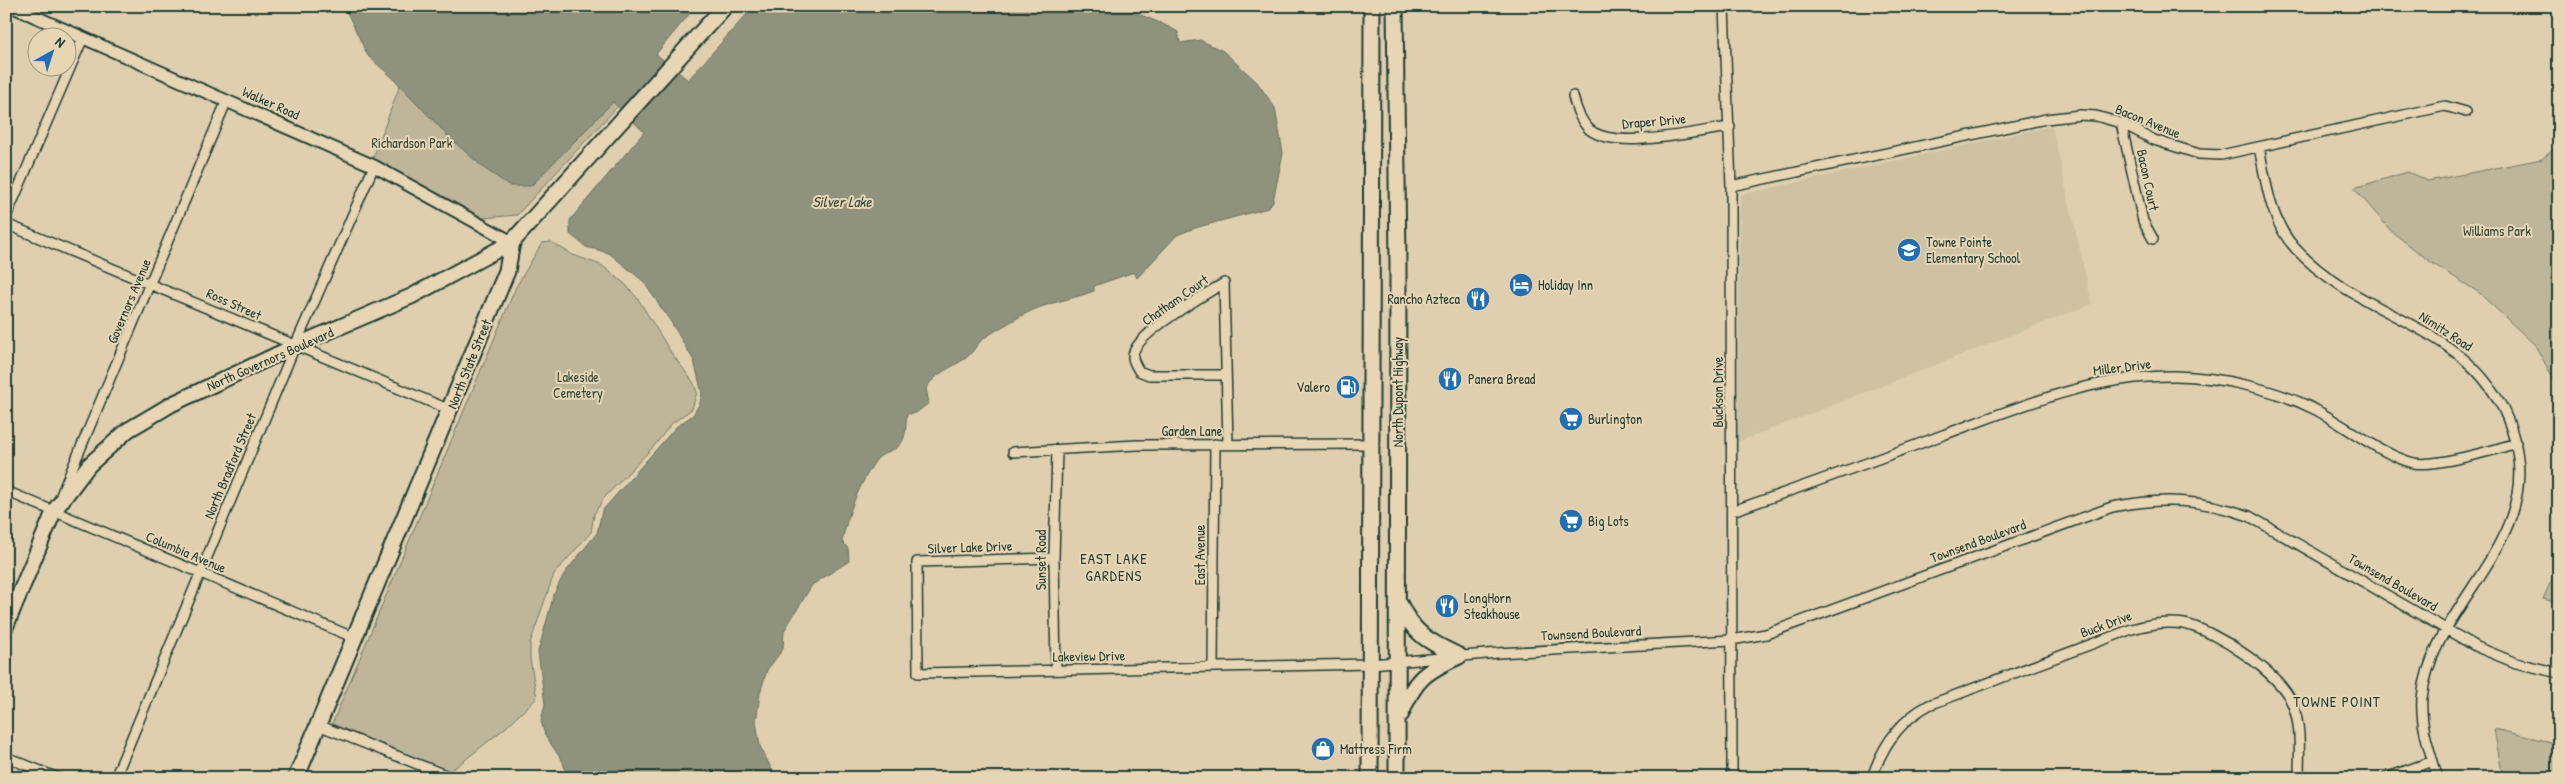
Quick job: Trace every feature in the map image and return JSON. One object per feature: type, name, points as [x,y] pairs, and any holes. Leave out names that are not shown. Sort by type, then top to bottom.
[{"type":"main road","points":[[512,242],[627,117],[725,6]]},
{"type":"main road","points":[[1374,6],[1379,16],[1379,56],[1384,63],[1396,69]]},
{"type":"main road","name":"North Dupont Highway","points":[[1370,778],[1374,6]]},
{"type":"main road","name":"North Dupont Highway","points":[[1395,6],[1398,778]]},
{"type":"main road","name":"North Governors Boulevard","points":[[6,626],[54,511],[89,465],[128,430],[172,404],[295,346],[412,296],[512,242]]},
{"type":"main road","name":"North State Street","points":[[296,778],[507,271],[512,242]]},
{"type":"main road","points":[[1398,599],[1412,627],[1422,636],[1459,656]]},
{"type":"main road","points":[[1398,725],[1409,693],[1422,676],[1432,668],[1459,656]]},
{"type":"street","name":"Walker Road","points":[[11,6],[374,166],[512,242]]},
{"type":"street","name":"Buckson Drive","points":[[1724,6],[1731,186],[1732,778]]},
{"type":"street","points":[[6,217],[83,38]]},
{"type":"street","name":"Draper Drive","points":[[1573,96],[1577,113],[1588,128],[1613,138],[1638,139],[1730,127]]},
{"type":"street","name":"Governors Avenue","points":[[54,511],[227,100]]},
{"type":"street","name":"Bacon Avenue","points":[[1731,186],[2046,119],[2080,115],[2096,116],[2121,123],[2154,140],[2199,154],[2221,155],[2445,106],[2466,112]]},
{"type":"street","name":"Bacon Court","points":[[2121,123],[2143,221],[2154,239]]},
{"type":"street","name":"Nimitz Road","points":[[2258,147],[2271,204],[2280,226],[2295,248],[2327,276],[2465,359],[2488,382],[2502,402],[2516,443],[2519,484],[2513,516],[2447,630],[2432,660],[2422,697],[2423,721],[2438,778]]},
{"type":"street","name":"North Bradford Street","points":[[115,778],[295,346],[374,166]]},
{"type":"street","name":"Ross Street","points":[[6,224],[450,410]]},
{"type":"street","name":"Chatham Court","points":[[1225,376],[1149,375],[1139,371],[1132,357],[1134,350],[1153,328],[1224,283],[1228,444]]},
{"type":"street","name":"Miller Drive","points":[[1732,511],[2036,401],[2118,379],[2174,376],[2201,378],[2268,391],[2314,409],[2391,453],[2413,463],[2435,462],[2516,443]]},
{"type":"street","name":"East Avenue","points":[[1213,667],[1215,444]]},
{"type":"street","name":"Garden Lane","points":[[1013,452],[1136,445],[1371,444]]},
{"type":"street","name":"Sunset Road","points":[[1056,670],[1054,558],[1057,450]]},
{"type":"street","name":"Columbia Avenue","points":[[6,491],[355,638]]},
{"type":"street","name":"Townsend Boulevard","points":[[1371,664],[1459,656],[1731,640],[1766,634],[2112,507],[2162,500],[2219,506],[2249,516],[2447,630],[2498,657],[2559,674]]},
{"type":"street","name":"Silver Lake Drive","points":[[916,562],[1054,558]]},
{"type":"street","name":"Lakeview Drive","points":[[916,562],[918,672],[1371,664]]},
{"type":"street","name":"Buck Drive","points":[[1872,778],[1878,759],[1891,736],[1909,718],[1929,705],[2132,629],[2146,625],[2172,623],[2186,624],[2209,634],[2259,663],[2281,683],[2296,714],[2299,778]]},
{"type":"street","points":[[318,725],[453,778]]},
{"type":"street","points":[[6,757],[58,778]]},
{"type":"street","points":[[2386,778],[2433,761]]},
{"type":"shaded area","name":"Towne Pointe Elementary School","points":[[2052,126],[2092,304],[1738,442],[1740,195]]},
{"type":"green space","name":"Richardson Park","points":[[400,85],[451,139],[614,102],[618,106],[517,215],[483,218],[373,158]]},
{"type":"green space","name":"Williams Park","points":[[2559,145],[2559,389],[2535,345],[2478,292],[2432,263],[2391,231],[2354,188],[2408,172],[2428,181],[2542,159]]},
{"type":"green space","name":"Lakeside Cemetery","points":[[551,242],[573,255],[601,265],[625,284],[638,299],[670,351],[693,382],[697,392],[692,409],[671,424],[655,445],[604,498],[594,514],[591,532],[554,574],[530,643],[530,659],[537,698],[505,728],[449,771],[332,724],[516,287],[542,243]]},
{"type":"green space","points":[[2559,564],[2559,603],[2543,599]]},
{"type":"green space","points":[[2494,729],[2559,744],[2559,778],[2503,778]]},
{"type":"water","name":"Silver Lake","points":[[344,6],[696,6],[656,54],[688,80],[754,6],[1124,6],[1178,32],[1180,43],[1200,40],[1223,51],[1257,82],[1275,108],[1283,153],[1273,201],[1268,208],[1195,228],[1177,235],[1137,278],[1134,272],[1094,286],[1094,291],[1026,313],[984,338],[966,358],[940,374],[930,383],[926,388],[929,403],[916,413],[907,414],[905,435],[901,444],[878,458],[860,489],[847,521],[842,542],[848,548],[849,561],[812,585],[784,631],[783,649],[767,670],[760,693],[756,722],[760,746],[776,778],[567,778],[563,762],[545,735],[541,721],[545,704],[538,652],[554,594],[564,574],[597,533],[602,511],[676,427],[693,415],[700,403],[702,393],[694,361],[671,322],[643,281],[609,253],[586,247],[570,234],[570,220],[644,132],[613,102],[531,186],[510,186],[485,169],[451,139],[393,78],[368,56]]},
{"type":"place","name":"Towne Pointe Elementary School","points":[[1909,250]]},
{"type":"place","name":"Holiday Inn","points":[[1521,285]]},
{"type":"place","name":"Rancho Azteca","points":[[1478,299]]},
{"type":"place","name":"Panera Bread","points":[[1450,379]]},
{"type":"place","name":"Valero","points":[[1348,387]]},
{"type":"place","name":"Burlington","points":[[1571,419]]},
{"type":"place","name":"Big Lots","points":[[1571,521]]},
{"type":"place","name":"LongHorn Steakhouse","points":[[1447,606]]},
{"type":"place","name":"Mattress Firm","points":[[1323,749]]},
{"type":"district","name":"EAST LAKE GARDENS","points":[[1114,568]]},
{"type":"district","name":"TOWNE POINT","points":[[2337,702]]}]
